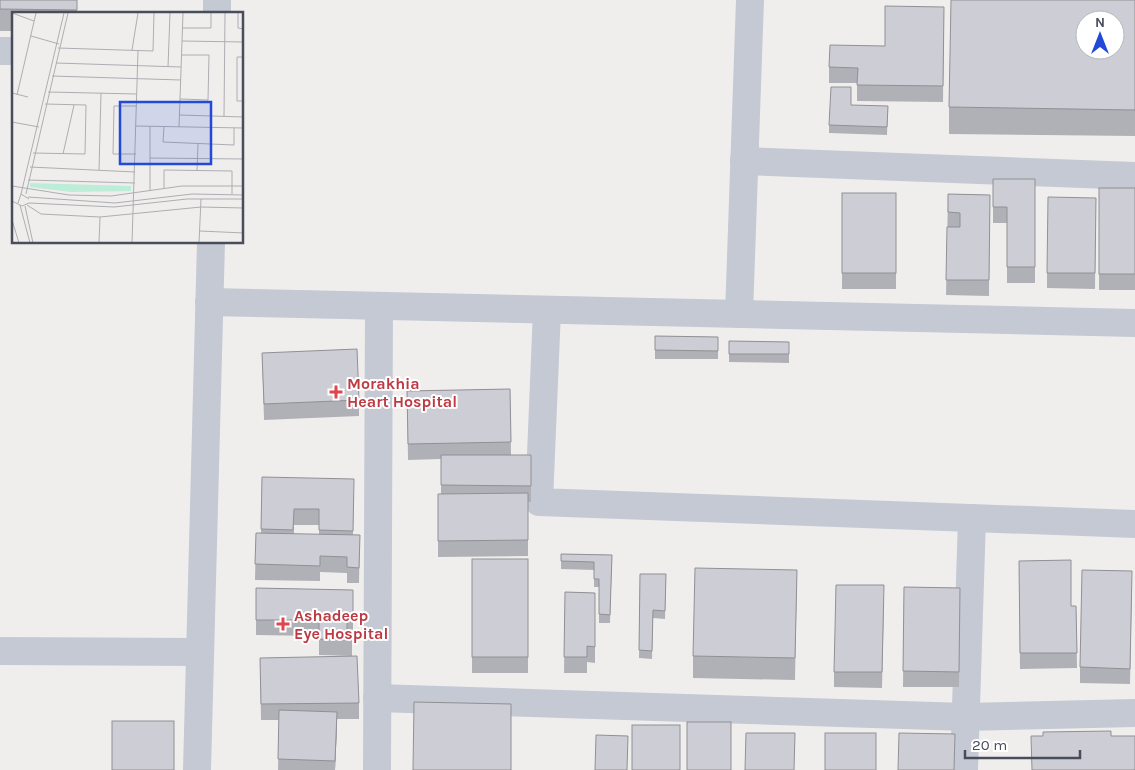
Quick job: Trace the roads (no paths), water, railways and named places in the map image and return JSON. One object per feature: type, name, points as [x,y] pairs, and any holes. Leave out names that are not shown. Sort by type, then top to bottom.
[{"type":"street","points":[[739,314],[750,0]]},
{"type":"street","points":[[744,161],[1135,176]]},
{"type":"street","points":[[197,770],[211,244]]},
{"type":"street","points":[[209,302],[1135,323]]},
{"type":"street","points":[[377,770],[379,306]]},
{"type":"street","points":[[547,310],[540,502],[1135,524]]},
{"type":"street","points":[[964,770],[972,518]]},
{"type":"street","points":[[0,651],[200,652]]},
{"type":"street","points":[[377,698],[966,717],[1135,713]]},
{"type":"place","name":"Morakhia Heart Hospital","points":[[336,392]]},
{"type":"place","name":"Ashadeep Eye Hospital","points":[[283,624]]}]
